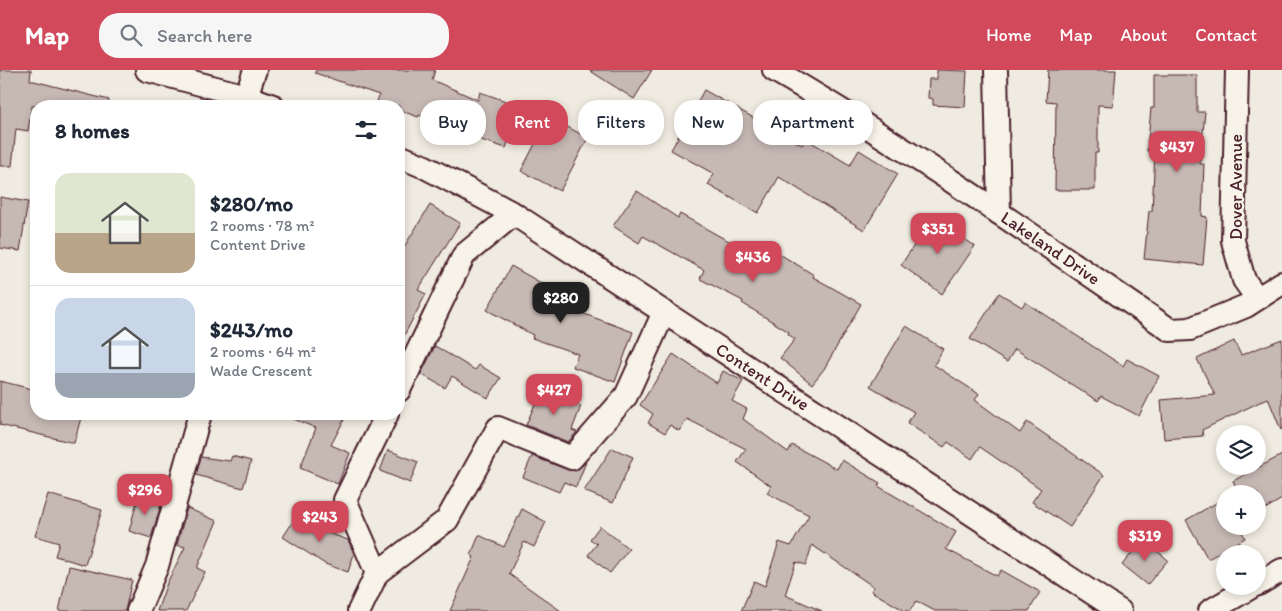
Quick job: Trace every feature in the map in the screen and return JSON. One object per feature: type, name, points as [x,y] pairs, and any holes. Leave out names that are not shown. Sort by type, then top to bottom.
[{"type":"street","points":[[147,70],[257,100]]},
{"type":"street","points":[[246,96],[255,70]]},
{"type":"street","name":"Lakeland Drive","points":[[774,70],[839,108],[999,213],[1170,330],[1190,329],[1246,306],[1282,283]]},
{"type":"street","points":[[996,70],[999,213]]},
{"type":"street","name":"Dover Avenue","points":[[1238,70],[1233,241],[1244,280],[1256,298]]},
{"type":"street","name":"Content Drive","points":[[405,159],[425,167],[514,214],[1120,611]]},
{"type":"street","points":[[405,378],[464,255],[514,214]]},
{"type":"street","points":[[360,611],[377,573],[447,520],[498,428],[572,458],[626,396],[664,312]]},
{"type":"street","points":[[138,611],[157,566],[198,420]]},
{"type":"street","points":[[377,573],[346,500],[384,420]]},
{"type":"street","points":[[1266,579],[1282,570]]},
{"type":"street","points":[[1210,611],[1238,595]]},
{"type":"building","points":[[0,70],[31,70],[30,80],[109,100],[30,100],[28,131],[16,129],[12,166],[0,166]]},
{"type":"building","points":[[316,70],[435,70],[432,80],[478,100],[420,100],[420,115],[418,117],[405,112],[405,100],[378,100],[379,95],[315,73]]},
{"type":"building","points":[[589,70],[652,70],[634,99]]},
{"type":"building","points":[[937,70],[967,71],[965,107],[933,105],[933,99],[928,98],[929,79],[937,79]]},
{"type":"building","points":[[1048,70],[1116,70],[1113,106],[1098,105],[1098,153],[1095,153],[1095,190],[1055,190],[1056,102],[1046,101]]},
{"type":"building","points":[[1154,75],[1197,75],[1197,112],[1205,112],[1200,164],[1204,164],[1202,216],[1207,217],[1203,265],[1144,259],[1149,211],[1152,211],[1155,151],[1147,151],[1151,108],[1154,108]]},
{"type":"building","points":[[704,90],[722,100],[698,100]]},
{"type":"building","points":[[480,92],[503,100],[496,100],[496,145],[486,142],[486,100],[478,100]]},
{"type":"building","points":[[743,112],[753,118],[753,145],[816,145],[850,165],[859,150],[898,174],[864,230],[779,177],[758,213],[708,185],[714,174],[671,150],[674,145],[743,145]]},
{"type":"building","points":[[568,127],[578,133],[578,145],[584,145],[560,191],[521,171],[534,145],[568,145]]},
{"type":"building","points":[[637,191],[678,218],[680,214],[768,260],[773,250],[814,275],[813,277],[861,304],[824,369],[812,384],[780,358],[795,339],[788,334],[789,332],[742,303],[743,301],[700,279],[704,270],[643,236],[639,243],[613,226]]},
{"type":"building","points":[[0,197],[28,202],[20,251],[0,248]]},
{"type":"building","points":[[430,205],[460,223],[418,290],[426,294],[405,334],[405,245]]},
{"type":"building","points":[[933,217],[975,246],[942,294],[901,265]]},
{"type":"building","points":[[511,266],[543,284],[584,300],[579,312],[633,332],[615,382],[573,367],[578,354],[532,338],[533,335],[487,310]]},
{"type":"building","points":[[999,293],[1022,307],[1025,302],[1123,366],[1127,359],[1159,376],[1139,416],[1101,396],[1098,401],[1015,349],[1007,362],[970,339]]},
{"type":"building","points":[[906,326],[943,349],[934,365],[979,394],[975,400],[1020,433],[1027,422],[1104,475],[1070,527],[1032,502],[1041,489],[980,447],[972,459],[948,442],[944,447],[907,423],[914,412],[870,386]]},
{"type":"building","points":[[1282,339],[1281,430],[1268,398],[1202,430],[1203,436],[1164,439],[1161,400],[1215,395],[1197,359],[1234,341],[1241,355]]},
{"type":"building","points":[[435,346],[475,370],[479,365],[501,378],[488,398],[452,376],[445,388],[421,374]]},
{"type":"building","points":[[673,354],[717,383],[723,371],[743,381],[732,401],[747,409],[743,419],[788,452],[792,445],[837,469],[842,460],[880,483],[878,486],[956,532],[946,549],[997,576],[1001,570],[1040,592],[1029,611],[935,611],[916,601],[910,611],[905,611],[871,591],[874,587],[812,545],[806,565],[796,562],[785,595],[822,611],[741,611],[754,581],[765,586],[779,542],[791,546],[809,515],[767,493],[771,486],[737,462],[746,449],[687,419],[679,431],[670,425],[665,433],[648,423],[653,414],[640,405]]},
{"type":"building","points":[[0,381],[30,388],[30,420],[80,420],[74,443],[0,425]]},
{"type":"building","points":[[541,390],[581,406],[572,430],[577,432],[568,442],[526,425]]},
{"type":"building","points":[[296,420],[344,420],[331,445],[350,453],[338,484],[300,468],[316,428]]},
{"type":"building","points":[[612,448],[633,457],[613,503],[584,491]]},
{"type":"building","points":[[388,450],[418,462],[410,483],[380,471]]},
{"type":"building","points":[[1282,455],[1282,499],[1266,508],[1266,485],[1235,485],[1233,481],[1244,475],[1266,475],[1266,463]]},
{"type":"building","points":[[232,456],[251,461],[243,488],[196,475],[201,457],[230,461]]},
{"type":"building","points":[[532,456],[568,470],[576,471],[586,462],[576,487],[564,482],[559,492],[523,477]]},
{"type":"building","points":[[48,494],[102,510],[85,565],[55,556],[59,543],[35,536]]},
{"type":"building","points":[[139,494],[162,501],[151,538],[129,531]]},
{"type":"building","points":[[1216,503],[1216,535],[1244,535],[1245,538],[1233,545],[1216,545],[1216,554],[1208,559],[1186,520]]},
{"type":"building","points":[[187,508],[217,521],[197,568],[205,572],[186,611],[157,611],[167,583],[185,547],[177,545]]},
{"type":"building","points":[[522,509],[546,522],[534,547],[524,542],[509,574],[561,611],[450,611],[474,557],[471,555],[479,535],[504,547]]},
{"type":"building","points":[[300,511],[318,522],[314,528],[348,540],[354,554],[348,572],[325,564],[283,537]]},
{"type":"building","points":[[600,526],[629,549],[610,573],[588,555],[597,544],[590,539]]},
{"type":"building","points":[[1143,539],[1168,560],[1147,585],[1122,565]]},
{"type":"building","points":[[69,566],[132,580],[125,611],[59,611]]}]
